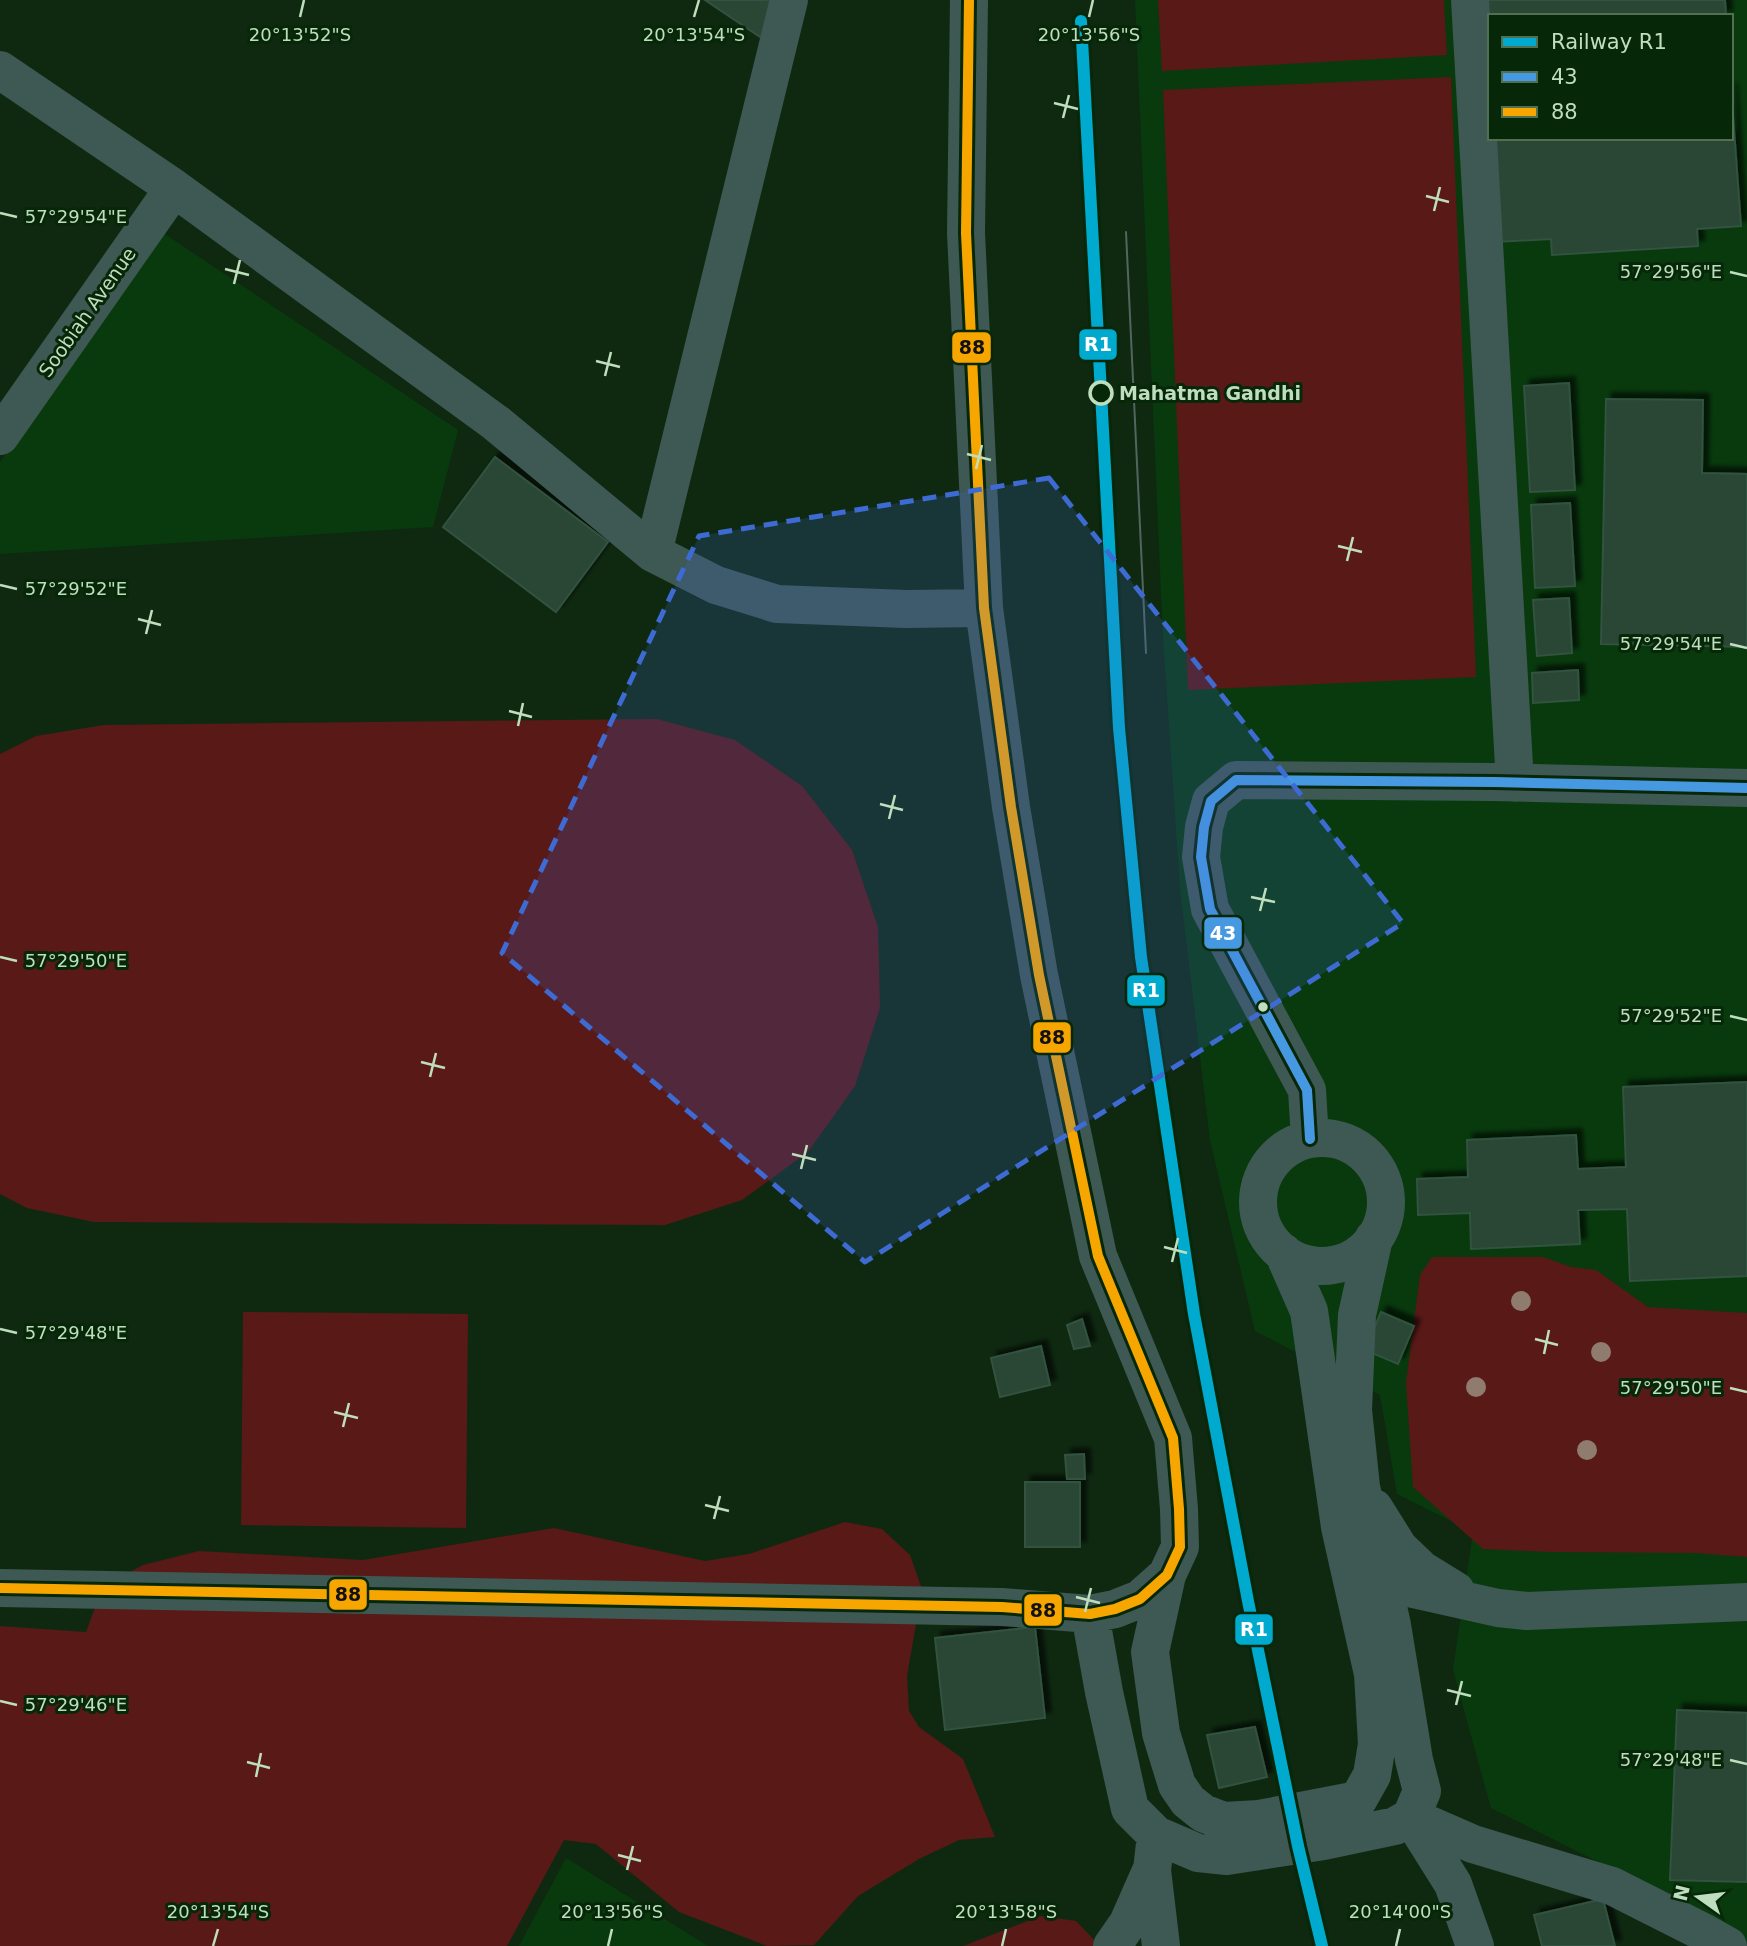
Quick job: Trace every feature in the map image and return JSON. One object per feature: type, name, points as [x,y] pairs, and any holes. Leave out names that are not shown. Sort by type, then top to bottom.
[{"type":"street","points":[[653,553],[789,0]]},
{"type":"street","points":[[969,0],[966,220],[984,608],[1011,807],[1037,962],[1098,1256],[1173,1438],[1180,1547],[1167,1575],[1150,1652],[1161,1733],[1177,1785],[1188,1801],[1203,1813],[1223,1821],[1259,1819],[1358,1800],[1372,1775],[1377,1744],[1373,1674],[1340,1527],[1308,1311],[1283,1252]]},
{"type":"street","points":[[1470,0],[1515,783]]},
{"type":"street","points":[[0,69],[174,188],[496,423],[653,553],[716,585],[777,604],[906,609],[984,608]]},
{"type":"street","name":"Soobiah Avenue","points":[[0,436],[174,188]]},
{"type":"street","points":[[1310,1139],[1307,1090],[1210,909],[1201,857],[1204,827],[1211,801],[1236,780],[1747,788]]},
{"type":"street","points":[[1324,1137],[1345,1141],[1364,1152],[1377,1169],[1385,1189],[1385,1211],[1379,1230],[1367,1248],[1350,1259],[1331,1266],[1310,1265],[1290,1258],[1274,1245],[1263,1227],[1257,1206],[1260,1185],[1269,1166],[1284,1150],[1310,1139],[1324,1137]]},
{"type":"street","points":[[1154,1852],[1227,1856],[1395,1826],[1411,1817],[1422,1791],[1414,1760],[1392,1625],[1360,1487],[1353,1410],[1357,1315],[1374,1238]]},
{"type":"street","points":[[1360,1487],[1399,1548],[1422,1570],[1472,1602]]},
{"type":"street","points":[[0,1588],[988,1606],[1090,1614],[1115,1609],[1140,1599],[1167,1575]]},
{"type":"street","points":[[1382,1581],[1498,1608],[1527,1611],[1747,1602]]},
{"type":"street","points":[[1090,1614],[1130,1809],[1154,1852],[1161,1946]]},
{"type":"street","points":[[1411,1817],[1453,1884],[1475,1946]]},
{"type":"street","points":[[1411,1817],[1473,1844],[1612,1886],[1728,1946]]},
{"type":"street","points":[[1112,1946],[1128,1923],[1154,1852]]},
{"type":"highlighted area","points":[[1049,478],[1403,923],[865,1262],[502,953],[699,536]]},
{"type":"shaded area","points":[[1135,0],[1747,0],[1747,1942],[1648,1887],[1491,1808],[1453,1670],[1473,1532],[1397,1494],[1380,1395],[1255,1331],[1210,1140],[1180,890],[1163,638]]},
{"type":"shaded area","points":[[1158,0],[1444,0],[1447,55],[1162,71]]},
{"type":"shaded area","points":[[1451,77],[1476,677],[1188,690],[1163,90]]},
{"type":"shaded area","points":[[160,231],[458,430],[433,527],[0,554],[0,462]]},
{"type":"shaded area","points":[[657,719],[735,740],[802,786],[852,850],[878,927],[880,1008],[855,1086],[808,1152],[742,1200],[665,1225],[94,1222],[27,1208],[0,1194],[0,754],[36,736],[104,725]]},
{"type":"shaded area","points":[[1432,1257],[1543,1257],[1571,1267],[1596,1270],[1648,1307],[1747,1313],[1747,1557],[1695,1553],[1483,1549],[1413,1487],[1406,1383],[1420,1275]]},
{"type":"shaded area","points":[[243,1312],[468,1314],[466,1528],[241,1525]]},
{"type":"shaded area","points":[[845,1522],[882,1529],[910,1555],[922,1589],[907,1676],[909,1711],[919,1727],[963,1759],[995,1837],[959,1840],[919,1859],[858,1896],[814,1945],[767,1946],[679,1912],[596,1844],[564,1840],[507,1946],[0,1946],[0,1626],[86,1632],[99,1597],[111,1582],[143,1565],[199,1551],[363,1560],[554,1528],[705,1561],[749,1554]]},
{"type":"shaded area","points":[[566,1858],[708,1946],[519,1946]]},
{"type":"shaded area","points":[[1041,1916],[1076,1921],[1100,1946],[963,1946]]},
{"type":"building","points":[[705,0],[775,0],[766,41]]},
{"type":"building","points":[[1483,0],[1725,0],[1726,14],[1488,14],[1488,101]]},
{"type":"building","points":[[1733,116],[1741,226],[1697,229],[1698,246],[1552,255],[1551,239],[1495,242],[1490,140],[1733,140]]},
{"type":"building","points":[[1569,383],[1575,490],[1530,492],[1524,386]]},
{"type":"building","points":[[1606,399],[1703,400],[1702,473],[1747,474],[1747,647],[1601,644]]},
{"type":"building","points":[[495,457],[608,542],[556,612],[443,527]]},
{"type":"building","points":[[1570,503],[1575,586],[1535,588],[1531,505]]},
{"type":"building","points":[[1569,598],[1572,653],[1537,656],[1533,600]]},
{"type":"building","points":[[1578,670],[1579,700],[1533,703],[1532,673]]},
{"type":"building","points":[[1747,1082],[1747,1276],[1630,1281],[1627,1209],[1578,1210],[1580,1244],[1471,1249],[1470,1213],[1418,1215],[1417,1179],[1468,1177],[1467,1140],[1576,1135],[1578,1169],[1626,1167],[1623,1087]]},
{"type":"building","points":[[1381,1312],[1414,1326],[1398,1364],[1365,1350]]},
{"type":"building","points":[[1082,1319],[1090,1346],[1074,1349],[1067,1325]]},
{"type":"building","points":[[1041,1346],[1050,1385],[1000,1397],[991,1358]]},
{"type":"building","points":[[1084,1454],[1085,1479],[1067,1479],[1065,1455]]},
{"type":"building","points":[[1025,1482],[1080,1482],[1080,1547],[1025,1547]]},
{"type":"building","points":[[1035,1627],[1045,1718],[945,1730],[935,1638]]},
{"type":"building","points":[[1677,1710],[1747,1713],[1747,1882],[1670,1880]]},
{"type":"building","points":[[1255,1727],[1267,1777],[1219,1788],[1207,1735]]},
{"type":"building","points":[[1603,1899],[1615,1946],[1542,1946],[1534,1915]]},
{"type":"tram line","points":[[1081,21],[1102,423]]},
{"type":"tram line","points":[[1126,232],[1146,653]]},
{"type":"rail line","name":"R1","points":[[1081,21],[1119,728],[1141,957],[1194,1314],[1248,1601],[1298,1846],[1322,1946]]},
{"type":"transit line","name":"88","points":[[0,1588],[1002,1607],[1090,1614],[1115,1609],[1140,1599],[1167,1575],[1180,1547],[1173,1438],[1098,1256],[1039,975],[1011,807],[984,608],[966,233],[969,0]]},
{"type":"transit line","name":"43","points":[[1310,1139],[1307,1090],[1210,909],[1201,857],[1204,827],[1211,801],[1236,780],[1747,788]]},
{"type":"place","name":"Mahatma Gandhi","points":[[1101,393]]}]
